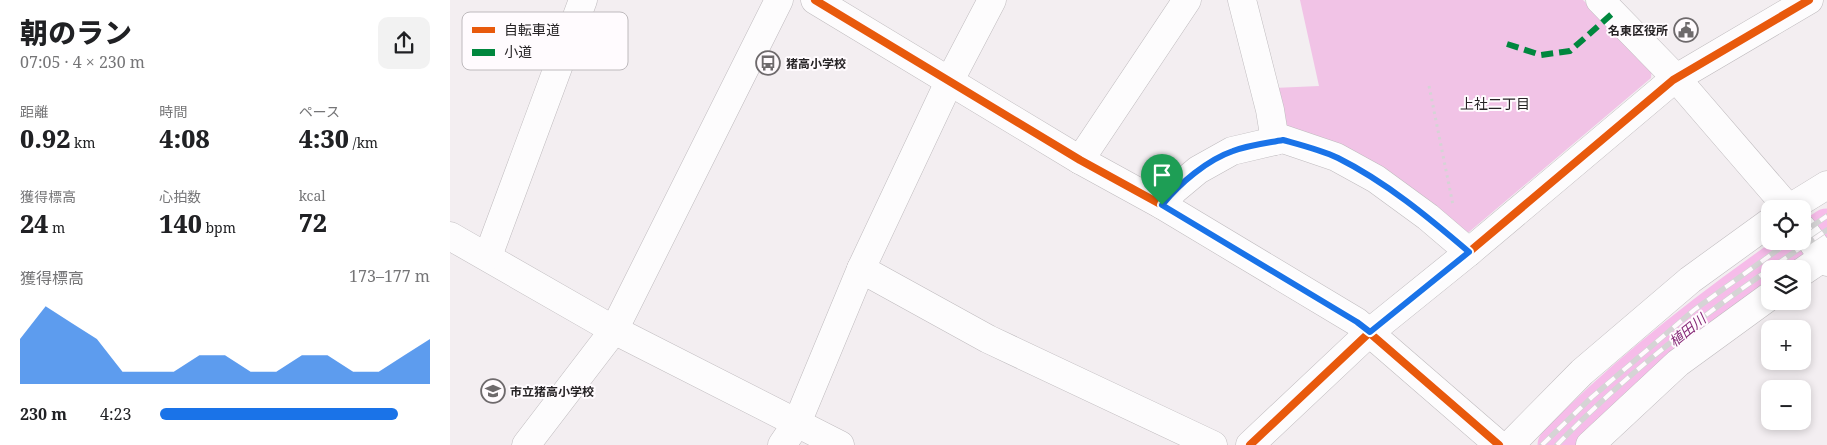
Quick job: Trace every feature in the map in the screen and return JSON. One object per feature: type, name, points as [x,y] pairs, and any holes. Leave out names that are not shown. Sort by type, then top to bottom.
[{"type":"street","points":[[579,12],[583,0]]},
{"type":"street","points":[[526,445],[614,330],[779,0]]},
{"type":"street","points":[[815,0],[1080,160],[1162,205],[1357,322],[1499,445]]},
{"type":"street","points":[[789,434],[861,269],[949,82],[992,0]]},
{"type":"street","points":[[1080,160],[1186,0]]},
{"type":"street","points":[[1242,0],[1270,110],[1274,141]]},
{"type":"street","points":[[1600,0],[1676,78],[1776,200]]},
{"type":"street","points":[[1250,445],[1370,332],[1469,252],[1676,78],[1809,0]]},
{"type":"street","points":[[488,256],[557,70]]},
{"type":"street","points":[[1162,205],[1174,190],[1198,170],[1232,151],[1283,140],[1336,157],[1376,179],[1469,252]]},
{"type":"street","points":[[1811,227],[1827,185]]},
{"type":"street","points":[[1510,445],[1582,372],[1690,280],[1761,229]]},
{"type":"street","points":[[450,236],[488,256],[789,434],[840,445]]},
{"type":"street","points":[[861,269],[988,339],[1213,445]]},
{"type":"street","points":[[1590,445],[1678,363],[1761,303]]},
{"type":"path","points":[[1429,86],[1454,209],[1437,225]]},
{"type":"shaded area","points":[[1300,0],[1583,0],[1652,67],[1651,78],[1469,232],[1454,231],[1280,122],[1274,88],[1319,86]]},
{"type":"waterway","name":"植田川","points":[[1557,445],[1620,385],[1686,329],[1756,277],[1827,228]]},
{"type":"railway","points":[[1811,227],[1827,216]]},
{"type":"railway","points":[[1557,445],[1619,385],[1652,357],[1720,304],[1827,230]]},
{"type":"railway","points":[[1542,445],[1592,397],[1694,310],[1777,250]]},
{"type":"marked path","points":[[1507,44],[1541,55],[1570,51],[1613,13]]},
{"type":"cycle path","points":[[815,0],[1080,160],[1162,205],[1357,322],[1499,445]]},
{"type":"cycle path","points":[[1250,445],[1370,332],[1469,252],[1673,80],[1809,0]]},
{"type":"place","name":"名東区役所","points":[[1686,30]]},
{"type":"place","name":"猪高小学校","points":[[768,63]]},
{"type":"place","name":"市立猪高小学校","points":[[493,391]]},
{"type":"district","name":"上社二丁目","points":[[1495,103]]},
{"type":"route","points":[[1283,140],[1336,157],[1376,179],[1428,217],[1469,252],[1370,332],[1357,322],[1162,205],[1174,190],[1198,170],[1232,151],[1283,140]]}]
